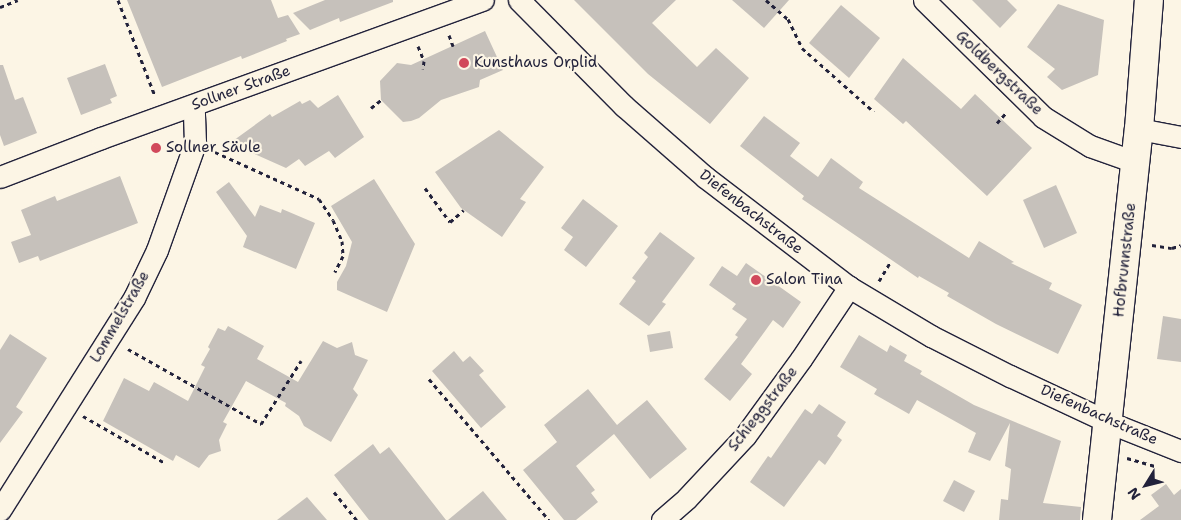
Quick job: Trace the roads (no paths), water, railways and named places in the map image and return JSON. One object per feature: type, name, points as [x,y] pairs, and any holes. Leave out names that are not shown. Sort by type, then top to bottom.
[{"type":"street","name":"Sollner Straße","points":[[0,177],[483,0]]},
{"type":"street","name":"Diefenbachstraße","points":[[519,0],[624,106],[705,177],[849,287],[931,336],[1010,376],[1108,422],[1181,451]]},
{"type":"street","name":"Goldbergstraße","points":[[924,0],[1043,117],[1090,146],[1135,162]]},
{"type":"street","name":"Hofbrunnstraße","points":[[1097,520],[1139,129],[1149,0]]},
{"type":"street","name":"Lommelstraße","points":[[0,510],[134,298],[157,250],[195,142],[194,105]]},
{"type":"street","points":[[1139,129],[1181,138]]},
{"type":"street","name":"Schieggstraße","points":[[662,520],[687,498],[746,436],[849,287]]},
{"type":"place","name":"Kunsthaus Orplid","points":[[464,63]]},
{"type":"place","name":"Sollner Säule","points":[[156,148]]},
{"type":"place","name":"Salon Tina","points":[[756,280]]}]
